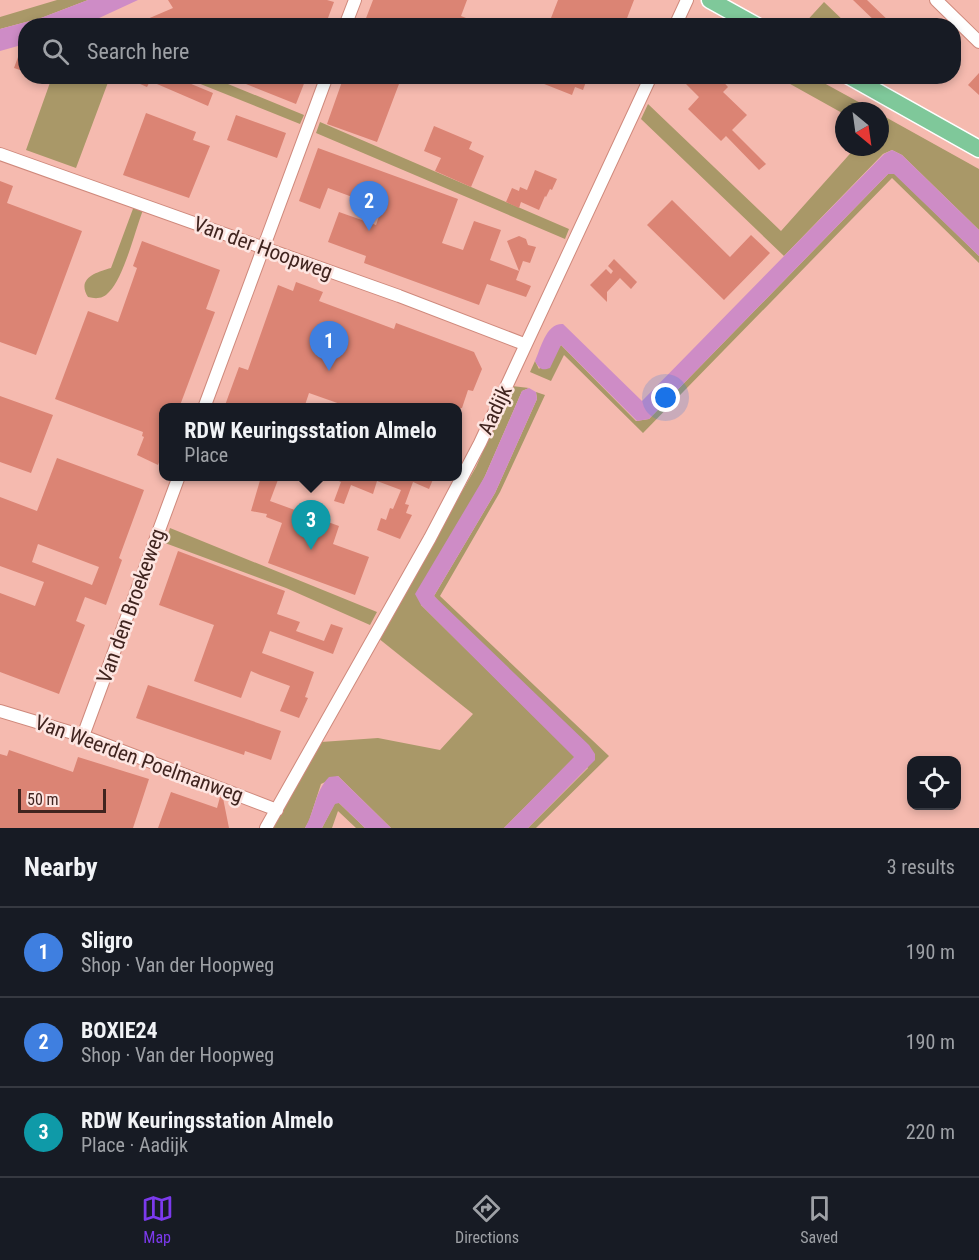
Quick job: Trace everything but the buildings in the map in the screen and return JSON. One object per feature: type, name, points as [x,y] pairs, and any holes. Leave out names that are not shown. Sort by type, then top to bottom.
[{"type":"main road","points":[[710,0],[743,18]]},
{"type":"main road","points":[[863,84],[979,149]]},
{"type":"street","points":[[348,18],[355,0]]},
{"type":"street","points":[[679,18],[687,0]]},
{"type":"street","points":[[936,0],[955,18]]},
{"type":"street","points":[[961,23],[978,39]]},
{"type":"street","points":[[206,403],[324,84]]},
{"type":"street","name":"Aadijk","points":[[462,477],[647,84]]},
{"type":"street","name":"Van der Hoopweg","points":[[0,154],[399,296],[524,345]]},
{"type":"street","name":"Van den Broekeweg","points":[[83,736],[178,481]]},
{"type":"street","name":"Aadijk","points":[[266,828],[460,481]]},
{"type":"street","name":"Van Weerden Poelmanweg","points":[[0,711],[83,736],[277,810]]},
{"type":"shaded area","points":[[57,0],[88,0],[41,18],[18,18],[18,24],[0,29],[0,17]]},
{"type":"shaded area","points":[[88,0],[138,0],[99,18],[41,18]]},
{"type":"shaded area","points":[[824,2],[841,18],[809,18]]},
{"type":"shaded area","points":[[18,24],[18,46],[0,51],[0,29]]},
{"type":"shaded area","points":[[50,84],[107,84],[76,168],[26,150]]},
{"type":"shaded area","points":[[200,84],[228,84],[304,115],[300,124]]},
{"type":"shaded area","points":[[790,84],[826,84],[859,102],[835,102],[835,109]]},
{"type":"shaded area","points":[[648,104],[781,231],[848,156],[881,156],[784,256],[641,119]]},
{"type":"shaded area","points":[[889,119],[979,169],[979,230],[902,155],[892,150],[889,151]]},
{"type":"shaded area","points":[[320,122],[569,229],[565,239],[316,133]]},
{"type":"shaded area","points":[[892,150],[902,155],[979,230],[979,256],[894,174],[888,174],[649,419],[637,421],[561,345],[550,368],[539,368],[536,364],[535,361],[548,332],[557,325],[563,324],[642,401],[882,156],[889,156],[889,152]]},
{"type":"shaded area","points":[[894,173],[979,256],[979,263],[892,178],[643,433],[564,355],[551,381],[530,372],[535,361],[539,369],[561,345],[636,421],[649,419],[888,174]]},
{"type":"shaded area","points":[[134,206],[143,210],[120,276],[104,296],[88,297],[85,290],[86,281],[94,274],[111,268]]},
{"type":"shaded area","points":[[512,386],[529,388],[522,391],[485,476],[421,605],[575,757],[504,828],[391,828],[338,776],[321,784],[305,828],[272,828],[321,742],[378,738],[440,750],[473,714],[378,638],[476,467]]},
{"type":"shaded area","points":[[529,388],[536,392],[537,399],[495,493],[434,596],[589,745],[595,754],[595,760],[528,828],[504,828],[574,757],[421,605],[415,594],[485,476],[522,391]]},
{"type":"shaded area","points":[[536,392],[545,395],[500,492],[440,596],[609,756],[536,828],[528,828],[588,768],[434,596],[495,493],[537,399]]},
{"type":"shaded area","points":[[170,528],[377,612],[370,625],[286,588],[165,543]]},
{"type":"shaded area","points":[[338,776],[391,828],[365,828],[339,803],[335,804],[322,828],[305,828],[324,783],[329,777]]},
{"type":"shaded area","points":[[335,803],[339,803],[365,828],[356,828],[338,811],[332,828],[322,828]]},
{"type":"place","name":"BOXIE24","points":[[369,231]]},
{"type":"place","name":"Sligro","points":[[329,371]]},
{"type":"place","name":"RDW Keuringsstation Almelo","points":[[311,550]]}]
